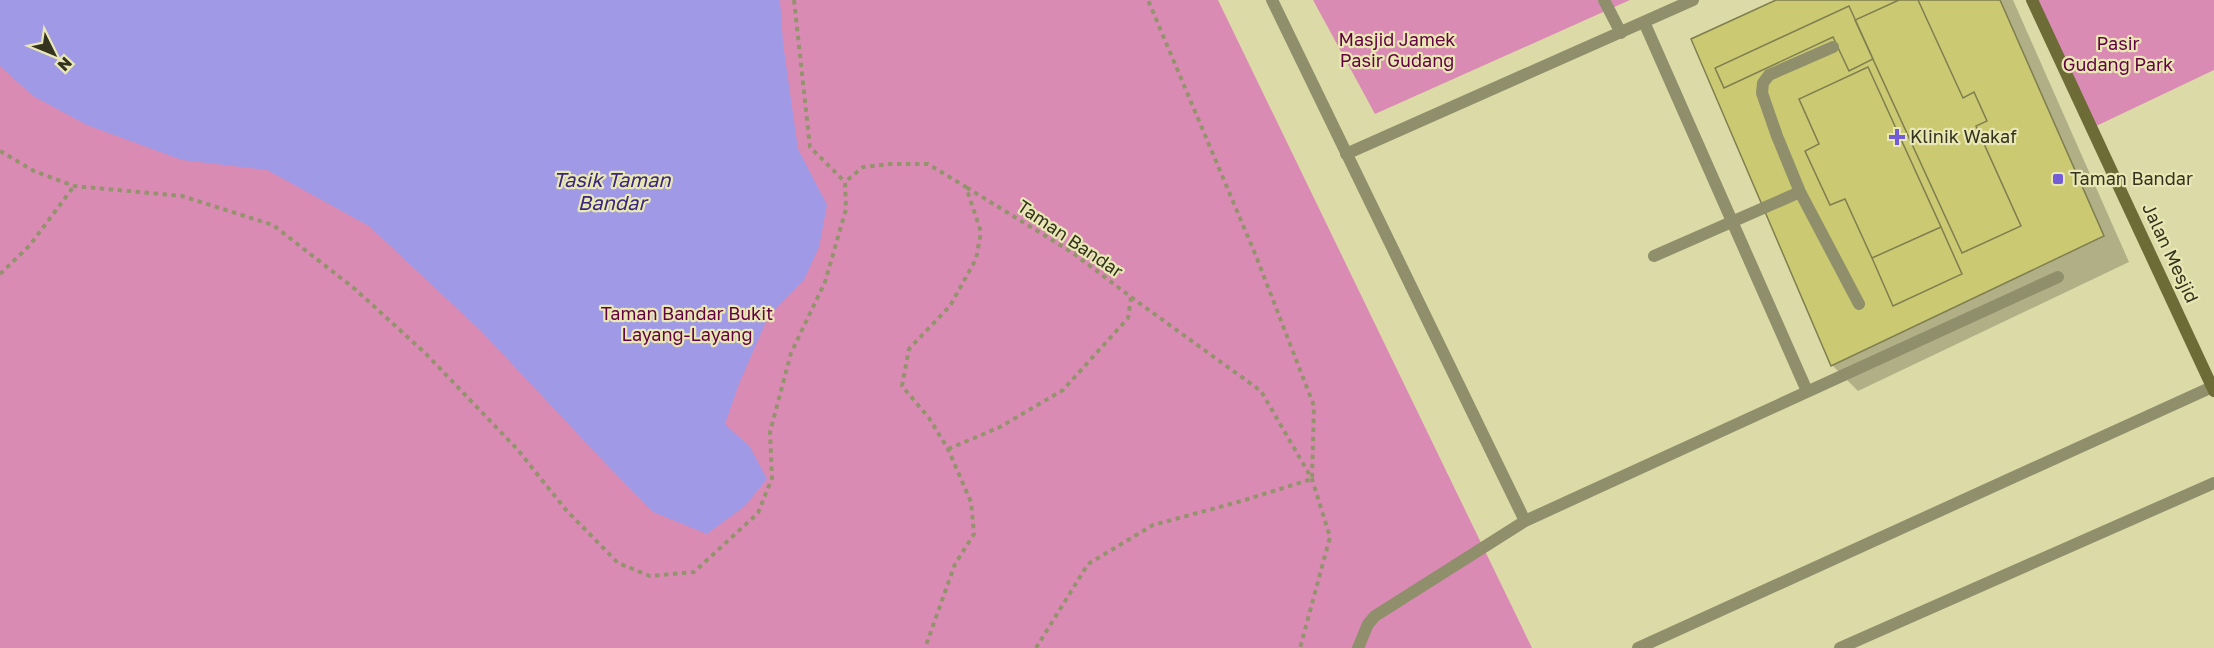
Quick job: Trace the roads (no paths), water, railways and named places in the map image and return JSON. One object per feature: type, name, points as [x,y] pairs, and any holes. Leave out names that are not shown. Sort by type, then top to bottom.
[{"type":"main road","name":"Jalan Mesjid","points":[[2032,0],[2213,389]]},
{"type":"lane","points":[[1272,0],[1525,521]]},
{"type":"lane","points":[[1604,0],[1621,33]]},
{"type":"lane","points":[[1346,154],[1693,0]]},
{"type":"lane","points":[[1644,22],[1807,391]]},
{"type":"lane","points":[[1833,47],[1769,75],[1763,83],[1762,93],[1800,192],[1859,304]]},
{"type":"lane","points":[[1654,256],[1800,192]]},
{"type":"lane","points":[[1358,648],[1368,624],[1375,616],[1525,521],[2058,277]]},
{"type":"lane","points":[[1638,648],[2213,389]]},
{"type":"lane","points":[[1840,648],[2214,483]]},
{"type":"water","name":"Tasik Taman Bandar","points":[[0,0],[780,0],[783,43],[798,149],[827,205],[819,247],[804,280],[768,317],[739,384],[725,424],[750,447],[767,479],[745,506],[707,534],[653,512],[481,331],[369,226],[267,170],[182,160],[87,125],[33,96],[0,66]]},
{"type":"place","name":"Klinik Wakaf","points":[[1897,137]]},
{"type":"place","name":"Taman Bandar","points":[[2058,179]]},
{"type":"park label","name":"Masjid Jamek Pasir Gudang","points":[[1397,50]]},
{"type":"park label","name":"Pasir Gudang Park","points":[[2118,54]]},
{"type":"park label","name":"Taman Bandar Bukit Layang-Layang","points":[[687,324]]}]
